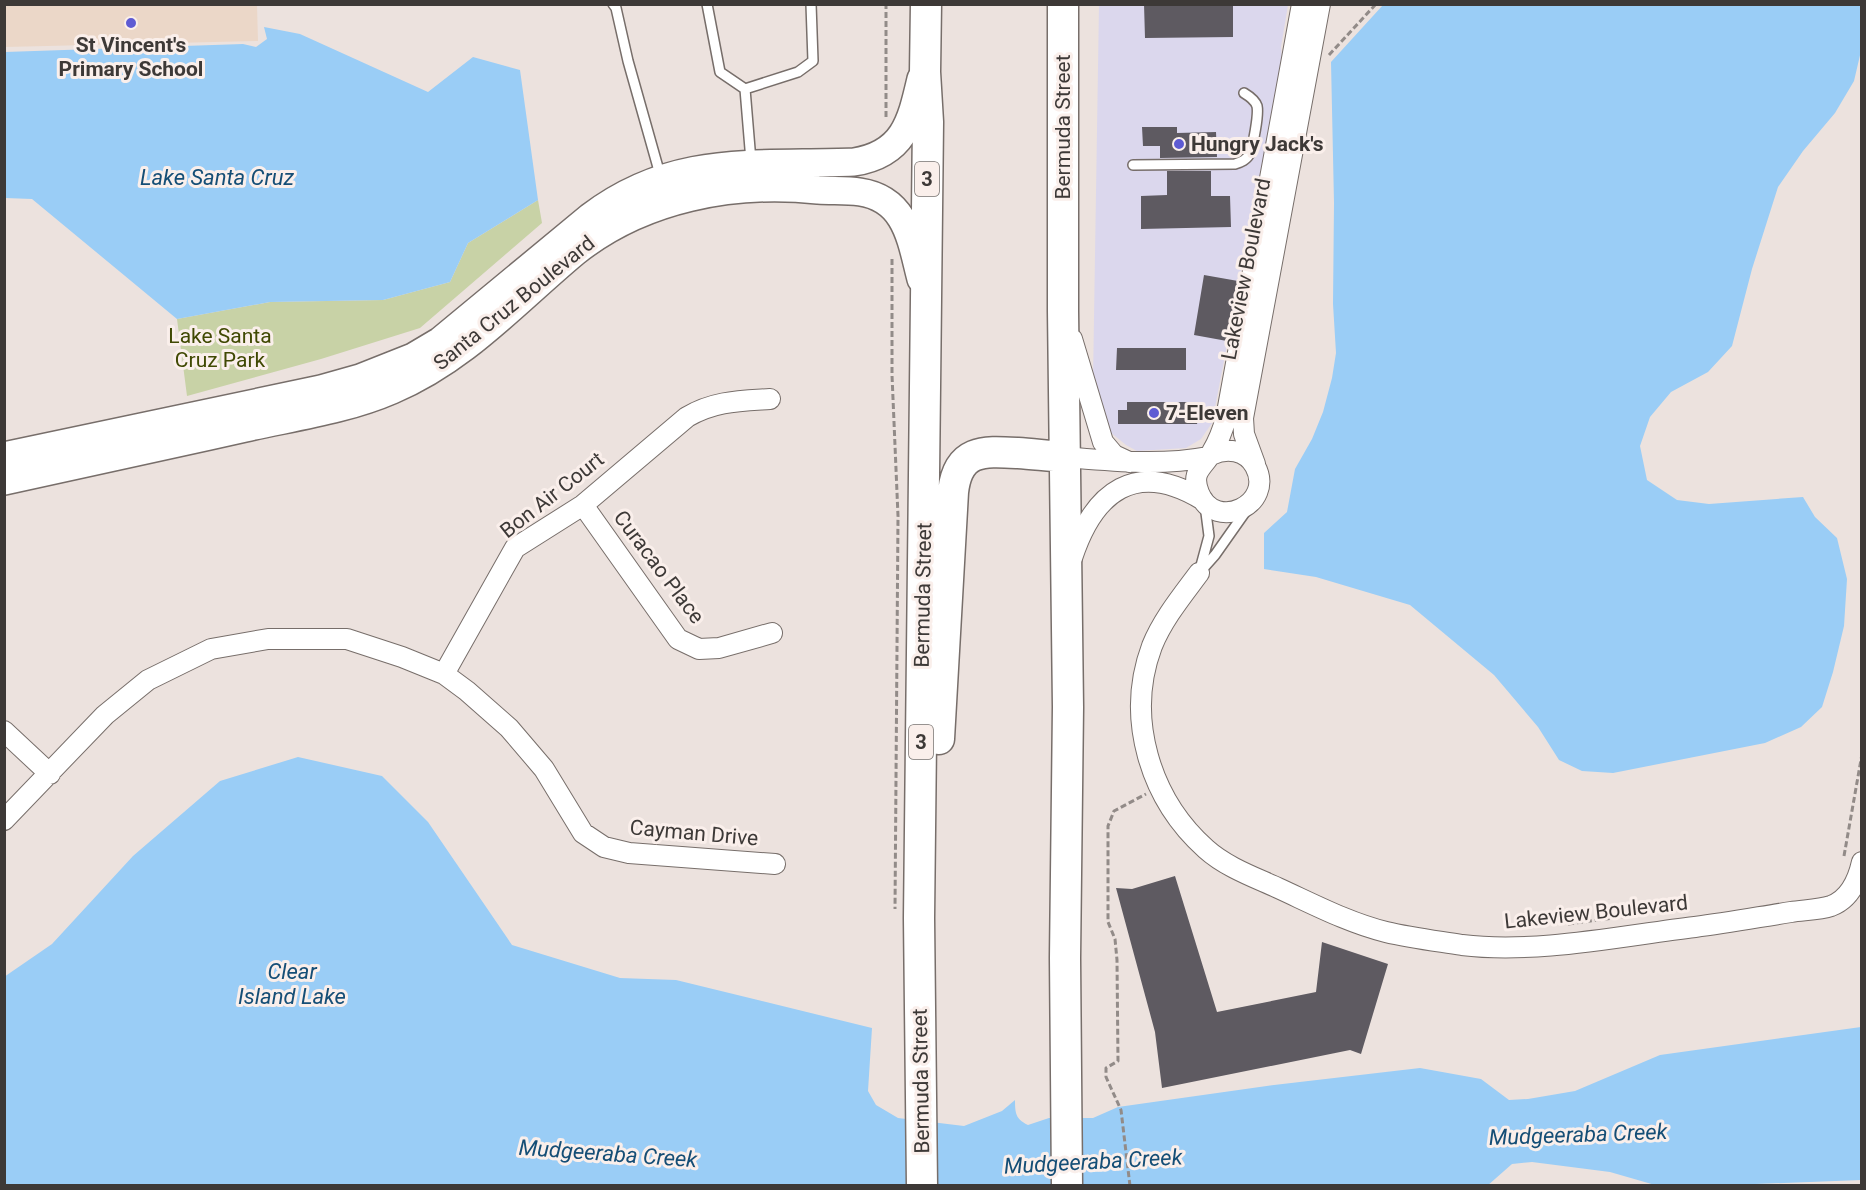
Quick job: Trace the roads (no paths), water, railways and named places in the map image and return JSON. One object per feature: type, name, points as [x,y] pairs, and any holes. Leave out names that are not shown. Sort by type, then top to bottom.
[{"type":"main road","name":"Bermuda Street","points":[[922,1185],[921,1108],[907,916],[926,297],[928,122],[925,60],[926,4]]},
{"type":"main road","name":"Bermuda Street","points":[[1063,4],[1063,311],[1068,707],[1065,958],[1067,1185]]},
{"type":"main road","points":[[907,916],[932,827],[955,478],[963,463],[978,453],[996,452],[1065,457]]},
{"type":"street","name":"Lakeview Boulevard","points":[[1302,4],[1309,61]]},
{"type":"street","name":"Lakeview Boulevard","points":[[1210,456],[1224,424],[1235,367],[1265,252],[1309,61],[1320,4]]},
{"type":"street","name":"Santa Cruz Boulevard","points":[[4,481],[320,411],[391,390],[450,360],[576,252],[599,235],[648,210],[665,190],[690,170],[731,164],[854,162],[871,159],[884,153],[899,139],[910,123],[925,60]]},
{"type":"street","points":[[760,164],[800,171],[869,172],[871,177],[868,184],[852,192]]},
{"type":"street","name":"Santa Cruz Boulevard","points":[[4,456],[321,389],[391,368],[440,341],[609,203],[633,190],[706,194],[747,189],[800,188],[852,192],[879,199],[901,216],[908,230],[926,297]]},
{"type":"street","name":"Lakeview Boulevard","points":[[1258,471],[1243,430],[1265,252]]},
{"type":"street","points":[[1063,311],[1100,435],[1110,451],[1129,462]]},
{"type":"street","points":[[1235,367],[1249,387]]},
{"type":"street","name":"Bon Air Court","points":[[444,674],[515,548],[583,505],[687,417],[703,407],[722,402],[770,399]]},
{"type":"street","points":[[1065,457],[1170,463],[1210,456],[1223,450],[1240,452],[1251,460],[1258,471],[1259,487],[1252,501],[1241,510],[1231,513],[1217,510],[1187,491],[1163,484],[1132,485],[1116,491],[1102,501],[1087,520],[1066,576]]},
{"type":"street","points":[[1204,501],[1198,489],[1197,477],[1201,466],[1210,456]]},
{"type":"street","name":"Curacao Place","points":[[583,505],[678,639],[699,649],[719,648],[772,633]]},
{"type":"street","name":"Lakeview Boulevard","points":[[1199,573],[1163,624],[1152,646],[1145,671],[1142,695],[1145,747],[1158,789],[1170,809],[1209,851],[1233,867],[1350,920],[1387,932],[1463,945],[1533,947],[1718,924],[1831,906],[1851,890],[1857,878],[1853,859]]},
{"type":"street","name":"Cayman Drive","points":[[4,820],[105,715],[148,680],[211,649],[268,639],[347,639],[444,674],[467,691],[510,728],[544,769],[583,833],[604,847],[629,853],[775,864]]},
{"type":"street","points":[[4,731],[50,774]]},
{"type":"lane","points":[[613,4],[616,8],[628,61],[665,190]]},
{"type":"lane","points":[[707,4],[720,72],[745,89],[760,164]]},
{"type":"lane","points":[[745,89],[798,72],[813,61],[811,4]]},
{"type":"lane","points":[[1133,165],[1228,165],[1244,160],[1250,154],[1257,107],[1254,100],[1244,93]]},
{"type":"lane","points":[[1199,573],[1209,536],[1204,501]]},
{"type":"lane","points":[[1199,573],[1215,555],[1252,501]]},
{"type":"water","points":[[1383,5],[1861,5],[1861,51],[1854,81],[1835,113],[1803,151],[1778,187],[1752,269],[1732,346],[1708,372],[1671,392],[1650,417],[1640,446],[1647,480],[1677,500],[1709,504],[1803,497],[1815,517],[1837,538],[1847,579],[1844,626],[1822,707],[1801,727],[1765,743],[1613,773],[1582,771],[1559,760],[1538,727],[1494,675],[1410,605],[1316,577],[1264,569],[1264,533],[1287,512],[1295,469],[1312,439],[1323,412],[1336,353],[1333,304],[1334,203],[1331,62]]},
{"type":"water","name":"Lake Santa Cruz","points":[[264,27],[300,34],[428,92],[473,57],[520,70],[538,200],[468,243],[450,282],[383,300],[270,302],[177,319],[32,199],[5,198],[5,52],[243,44],[256,47],[267,39]]},
{"type":"water","name":"Clear Island Lake","points":[[298,757],[382,776],[428,822],[512,945],[620,978],[676,980],[872,1028],[868,1091],[876,1105],[898,1118],[964,1126],[1002,1111],[1015,1100],[1017,1116],[1028,1125],[1049,1118],[1093,1118],[1118,1107],[1274,1085],[1420,1068],[1481,1079],[1509,1100],[1528,1099],[1575,1091],[1660,1055],[1861,1027],[1861,1180],[1730,1185],[1655,1185],[1610,1172],[1532,1162],[1512,1164],[1487,1186],[5,1185],[4,977],[52,944],[133,856],[220,781]]},
{"type":"place","name":"St Vincent's Primary School","points":[[131,23]]},
{"type":"place","name":"Hungry Jack's","points":[[1179,144]]},
{"type":"place","name":"7-Eleven","points":[[1154,413]]},
{"type":"park label","name":"Lake Santa Cruz Park","points":[[220,348]]},
{"type":"water label","name":"Mudgeeraba Creek","points":[[1578,1134]]},
{"type":"water label","name":"Mudgeeraba Creek","points":[[608,1153]]},
{"type":"water label","name":"Mudgeeraba Creek","points":[[1093,1161]]}]
